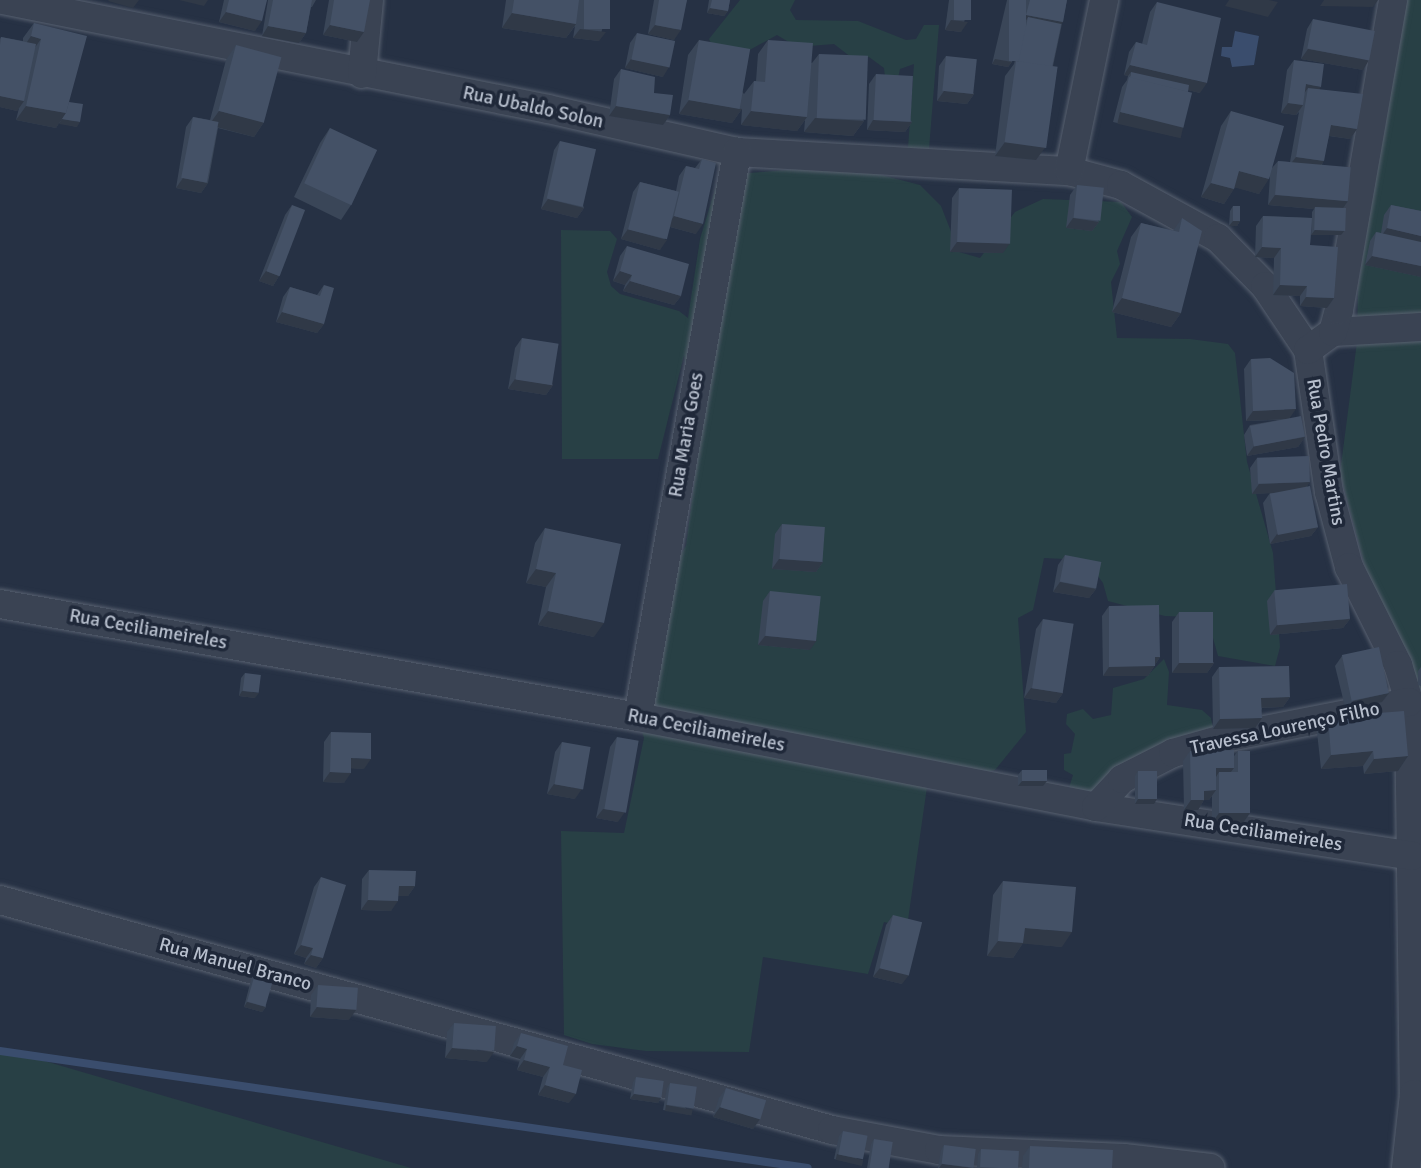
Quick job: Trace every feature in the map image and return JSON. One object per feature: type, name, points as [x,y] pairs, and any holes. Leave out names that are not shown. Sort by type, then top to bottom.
[{"type":"street","name":"Rua Ubaldo Solon","points":[[3,0],[81,8],[362,74],[548,109],[737,152],[1069,171]]},
{"type":"street","points":[[362,74],[369,0]]},
{"type":"street","points":[[1069,171],[1104,0]]},
{"type":"street","points":[[1393,0],[1333,332],[1421,327]]},
{"type":"street","name":"Rua Maria Goes","points":[[638,717],[737,152]]},
{"type":"street","name":"Rua Pedro Martins","points":[[1069,171],[1121,185],[1218,238],[1265,286],[1308,350],[1329,492],[1349,566],[1398,665],[1409,702],[1417,1094],[1406,1168]]},
{"type":"street","name":"Rua Pedro Martins","points":[[1308,350],[1333,332]]},
{"type":"street","name":"Rua Ceciliameireles","points":[[0,604],[638,717],[1096,807],[1412,856]]},
{"type":"street","name":"Travessa Lourenço Filho","points":[[1096,807],[1122,779],[1173,754],[1229,737],[1409,702]]},
{"type":"street","name":"Rua Manuel Branco","points":[[0,900],[832,1130],[939,1150],[1124,1158],[1210,1168]]},
{"type":"green space","points":[[740,0],[795,0],[790,10],[796,20],[858,21],[906,40],[916,39],[924,25],[939,25],[929,149],[908,148],[914,64],[900,69],[898,78],[885,77],[884,68],[869,57],[856,61],[834,44],[797,47],[777,35],[744,53],[713,48],[709,39]]},
{"type":"green space","points":[[1404,0],[1421,0],[1421,778],[1340,473],[1357,342],[1358,287]]},
{"type":"green space","points":[[825,167],[858,169],[920,185],[941,206],[959,252],[980,258],[1015,212],[1043,199],[1121,202],[1132,217],[1117,251],[1120,264],[1111,282],[1117,338],[1190,339],[1228,344],[1235,353],[1247,462],[1273,553],[1280,647],[1275,666],[1218,656],[1213,638],[1192,617],[1165,616],[1108,601],[1103,583],[1086,560],[1044,558],[1033,610],[1018,618],[1026,732],[995,770],[927,787],[907,927],[884,922],[868,974],[763,957],[749,1052],[646,1051],[592,1044],[564,1035],[561,831],[624,833],[644,738],[630,692],[641,621],[686,546],[699,444],[684,355],[658,459],[562,459],[561,230],[610,231],[617,239],[607,272],[611,286],[620,294],[679,311],[688,318],[700,239],[717,183],[749,173]]},
{"type":"green space","points":[[1164,659],[1169,672],[1167,705],[1202,710],[1211,718],[1213,729],[1096,807],[1069,788],[1073,775],[1064,770],[1064,754],[1071,753],[1075,734],[1066,724],[1067,714],[1083,709],[1093,719],[1111,715],[1113,688],[1144,679]]},
{"type":"green space","points":[[0,1048],[411,1168],[0,1168]]},
{"type":"water","points":[[1235,31],[1259,36],[1254,65],[1232,67],[1230,58],[1221,56],[1222,47],[1232,47]]},
{"type":"building","points":[[229,0],[267,0],[262,21],[226,12]]},
{"type":"building","points":[[273,0],[312,0],[306,33],[268,26]]},
{"type":"building","points":[[334,0],[370,0],[364,32],[330,25]]},
{"type":"building","points":[[514,0],[579,0],[576,24],[512,13]]},
{"type":"building","points":[[584,0],[610,0],[610,29],[584,29]]},
{"type":"building","points":[[659,0],[687,0],[681,30],[655,25]]},
{"type":"building","points":[[712,0],[730,0],[728,11],[710,8]]},
{"type":"building","points":[[954,0],[971,0],[971,20],[954,20]]},
{"type":"building","points":[[1009,0],[1026,0],[1026,61],[1009,61]]},
{"type":"building","points":[[1030,0],[1067,0],[1063,22],[1026,15]]},
{"type":"building","points":[[1157,2],[1221,18],[1207,83],[1130,65],[1136,42],[1147,45]]},
{"type":"building","points":[[1028,17],[1061,24],[1052,69],[1018,62]]},
{"type":"building","points":[[1313,19],[1375,31],[1369,60],[1307,48]]},
{"type":"building","points":[[34,23],[87,36],[66,113],[26,106],[41,39],[31,36]]},
{"type":"building","points":[[637,33],[675,41],[670,68],[631,59]]},
{"type":"building","points":[[1,37],[36,44],[24,101],[0,96]]},
{"type":"building","points":[[699,40],[750,49],[740,109],[688,100]]},
{"type":"building","points":[[768,40],[813,43],[807,117],[751,111],[754,81],[765,82]]},
{"type":"building","points":[[236,45],[281,57],[264,123],[218,111]]},
{"type":"building","points":[[819,54],[868,56],[866,120],[817,118]]},
{"type":"building","points":[[946,56],[977,59],[973,94],[942,91]]},
{"type":"building","points":[[1294,60],[1324,64],[1321,87],[1306,84],[1303,105],[1288,103]]},
{"type":"building","points":[[1016,61],[1058,67],[1046,148],[1005,142]]},
{"type":"building","points":[[621,69],[655,77],[654,93],[673,95],[670,115],[616,106]]},
{"type":"building","points":[[1131,72],[1189,85],[1188,92],[1130,78]]},
{"type":"building","points":[[876,74],[913,76],[911,122],[874,120]]},
{"type":"building","points":[[1129,77],[1192,93],[1183,128],[1120,112]]},
{"type":"building","points":[[1308,88],[1363,94],[1357,129],[1331,125],[1324,161],[1296,157]]},
{"type":"building","points":[[69,102],[83,104],[80,122],[62,119]]},
{"type":"building","points":[[1231,111],[1284,126],[1269,179],[1239,171],[1234,189],[1211,183]]},
{"type":"building","points":[[193,117],[219,122],[207,183],[181,178]]},
{"type":"building","points":[[330,128],[377,150],[351,205],[304,183]]},
{"type":"building","points":[[560,141],[596,149],[583,207],[547,198]]},
{"type":"building","points":[[702,159],[716,163],[703,224],[674,216],[686,166],[699,169]]},
{"type":"building","points":[[1278,161],[1351,167],[1348,201],[1275,195]]},
{"type":"building","points":[[640,182],[679,192],[667,239],[628,230]]},
{"type":"building","points":[[1077,185],[1104,188],[1100,221],[1074,218]]},
{"type":"building","points":[[959,188],[1012,190],[1010,244],[957,242]]},
{"type":"building","points":[[292,205],[305,210],[280,276],[267,271]]},
{"type":"building","points":[[1391,205],[1421,211],[1421,236],[1387,228]]},
{"type":"building","points":[[1233,206],[1240,206],[1240,221],[1233,221]]},
{"type":"building","points":[[1315,207],[1346,208],[1345,231],[1314,230]]},
{"type":"building","points":[[1263,216],[1312,218],[1310,245],[1338,247],[1334,298],[1306,297],[1307,286],[1280,285],[1281,248],[1262,247]]},
{"type":"building","points":[[1182,218],[1202,231],[1181,313],[1122,298],[1141,223],[1179,232]]},
{"type":"building","points":[[1376,232],[1421,242],[1421,266],[1372,256]]},
{"type":"building","points":[[627,246],[689,264],[681,296],[630,281],[632,275],[620,271]]},
{"type":"building","points":[[324,285],[334,288],[324,324],[282,312],[290,287],[320,296]]},
{"type":"building","points":[[522,338],[559,344],[552,385],[515,379]]},
{"type":"building","points":[[1270,358],[1294,373],[1296,409],[1253,411],[1251,359]]},
{"type":"building","points":[[1301,416],[1305,437],[1254,447],[1250,426]]},
{"type":"building","points":[[1309,456],[1310,482],[1258,484],[1257,458]]},
{"type":"building","points":[[1310,486],[1318,527],[1278,535],[1270,494]]},
{"type":"building","points":[[782,524],[825,527],[822,562],[780,559]]},
{"type":"building","points":[[545,528],[621,544],[604,623],[548,611],[556,573],[536,569]]},
{"type":"building","points":[[1065,555],[1101,562],[1096,589],[1060,582]]},
{"type":"building","points":[[1347,584],[1350,619],[1277,625],[1274,590]]},
{"type":"building","points":[[770,591],[821,596],[816,641],[765,636]]},
{"type":"building","points":[[1159,605],[1160,657],[1155,657],[1155,666],[1109,667],[1109,606]]},
{"type":"building","points":[[1179,612],[1213,612],[1213,663],[1179,663]]},
{"type":"building","points":[[1043,619],[1074,624],[1063,693],[1032,688]]},
{"type":"building","points":[[1379,647],[1389,693],[1352,701],[1342,655]]},
{"type":"building","points":[[1289,666],[1290,697],[1261,698],[1262,718],[1220,719],[1219,667]]},
{"type":"building","points":[[245,673],[261,675],[259,693],[243,691]]},
{"type":"building","points":[[1404,711],[1408,756],[1374,759],[1373,751],[1331,755],[1328,717]]},
{"type":"building","points":[[331,732],[371,733],[371,759],[351,758],[351,773],[330,772]]},
{"type":"building","points":[[617,737],[639,741],[626,813],[604,809]]},
{"type":"building","points":[[562,742],[591,747],[583,789],[555,784]]},
{"type":"building","points":[[1234,750],[1234,768],[1216,768],[1216,790],[1204,791],[1204,800],[1191,800],[1190,751]]},
{"type":"building","points":[[1238,751],[1250,751],[1250,813],[1219,813],[1219,772],[1238,772]]},
{"type":"building","points":[[1022,770],[1047,770],[1047,781],[1022,781]]},
{"type":"building","points":[[1138,771],[1157,771],[1157,799],[1138,799]]},
{"type":"building","points":[[369,870],[416,871],[415,886],[399,886],[398,901],[368,900]]},
{"type":"building","points":[[321,877],[346,885],[323,958],[311,955],[313,948],[301,945]]},
{"type":"building","points":[[1003,881],[1076,887],[1072,932],[1025,928],[1023,943],[998,941]]},
{"type":"building","points":[[893,915],[922,922],[909,976],[880,968]]},
{"type":"building","points":[[257,967],[275,972],[265,1007],[247,1002]]},
{"type":"building","points":[[318,985],[358,988],[356,1010],[316,1007]]},
{"type":"building","points":[[454,1023],[496,1026],[494,1051],[452,1048]]},
{"type":"building","points":[[521,1033],[568,1046],[563,1065],[582,1070],[576,1094],[545,1085],[550,1067],[524,1060],[527,1049],[517,1046]]},
{"type":"building","points":[[636,1077],[664,1081],[661,1098],[634,1094]]},
{"type":"building","points":[[670,1083],[697,1087],[694,1109],[667,1105]]},
{"type":"building","points":[[726,1088],[766,1100],[760,1119],[720,1107]]},
{"type":"building","points":[[843,1131],[868,1136],[863,1159],[838,1155]]},
{"type":"building","points":[[874,1139],[893,1142],[889,1168],[869,1168]]},
{"type":"building","points":[[944,1145],[976,1149],[973,1168],[942,1164]]},
{"type":"building","points":[[1030,1146],[1113,1150],[1112,1168],[1029,1168]]},
{"type":"building","points":[[981,1149],[1019,1151],[1018,1168],[980,1167]]},
{"type":"waterway","points":[[0,1051],[808,1168]]}]
